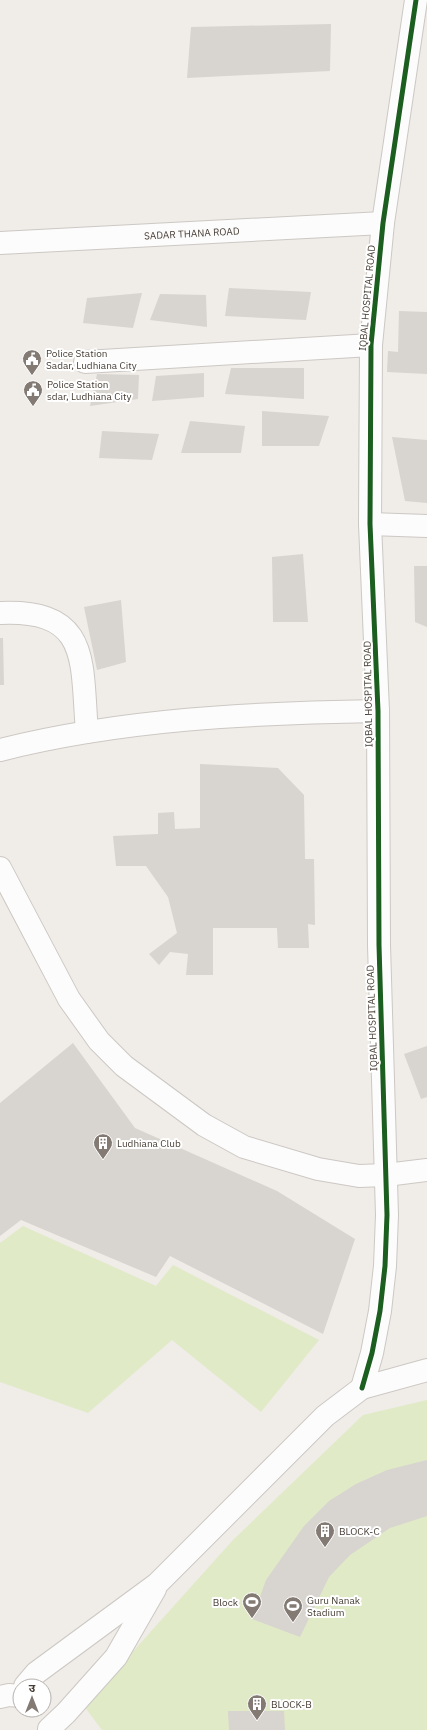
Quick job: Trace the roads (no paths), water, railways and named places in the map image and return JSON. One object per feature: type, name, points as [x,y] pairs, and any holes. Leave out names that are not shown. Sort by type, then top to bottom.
[{"type":"street","name":"IQBAL HOSPITAL ROAD","points":[[362,1388],[372,1353],[385,1266],[387,1216],[379,945],[378,711],[370,524],[371,345],[383,223],[416,0]]},
{"type":"street","name":"SADAR THANA ROAD","points":[[0,243],[383,223]]},
{"type":"street","points":[[86,362],[371,345]]},
{"type":"street","points":[[370,524],[427,526]]},
{"type":"street","points":[[0,613],[21,612],[48,617],[60,624],[71,634],[81,663],[86,732]]},
{"type":"street","points":[[0,750],[86,732],[202,718],[378,711]]},
{"type":"street","points":[[0,868],[70,999],[99,1041],[124,1066],[204,1125],[244,1147],[318,1169],[359,1176],[386,1175],[427,1170]]},
{"type":"street","points":[[30,1678],[157,1584],[325,1416],[362,1388],[427,1370]]},
{"type":"street","points":[[47,1723],[66,1713],[116,1657],[157,1584]]},
{"type":"place","name":"Police Station Sadar, Ludhiana City","points":[[32,376]]},
{"type":"place","name":"Police Station sdar, Ludhiana City","points":[[33,407]]},
{"type":"place","name":"Ludhiana Club","points":[[103,1160]]},
{"type":"place","name":"BLOCK-C","points":[[325,1548]]},
{"type":"place","name":"Block","points":[[252,1619]]},
{"type":"place","name":"Guru Nanak Stadium","points":[[293,1623]]},
{"type":"place","name":"BLOCK-B","points":[[257,1721]]}]
